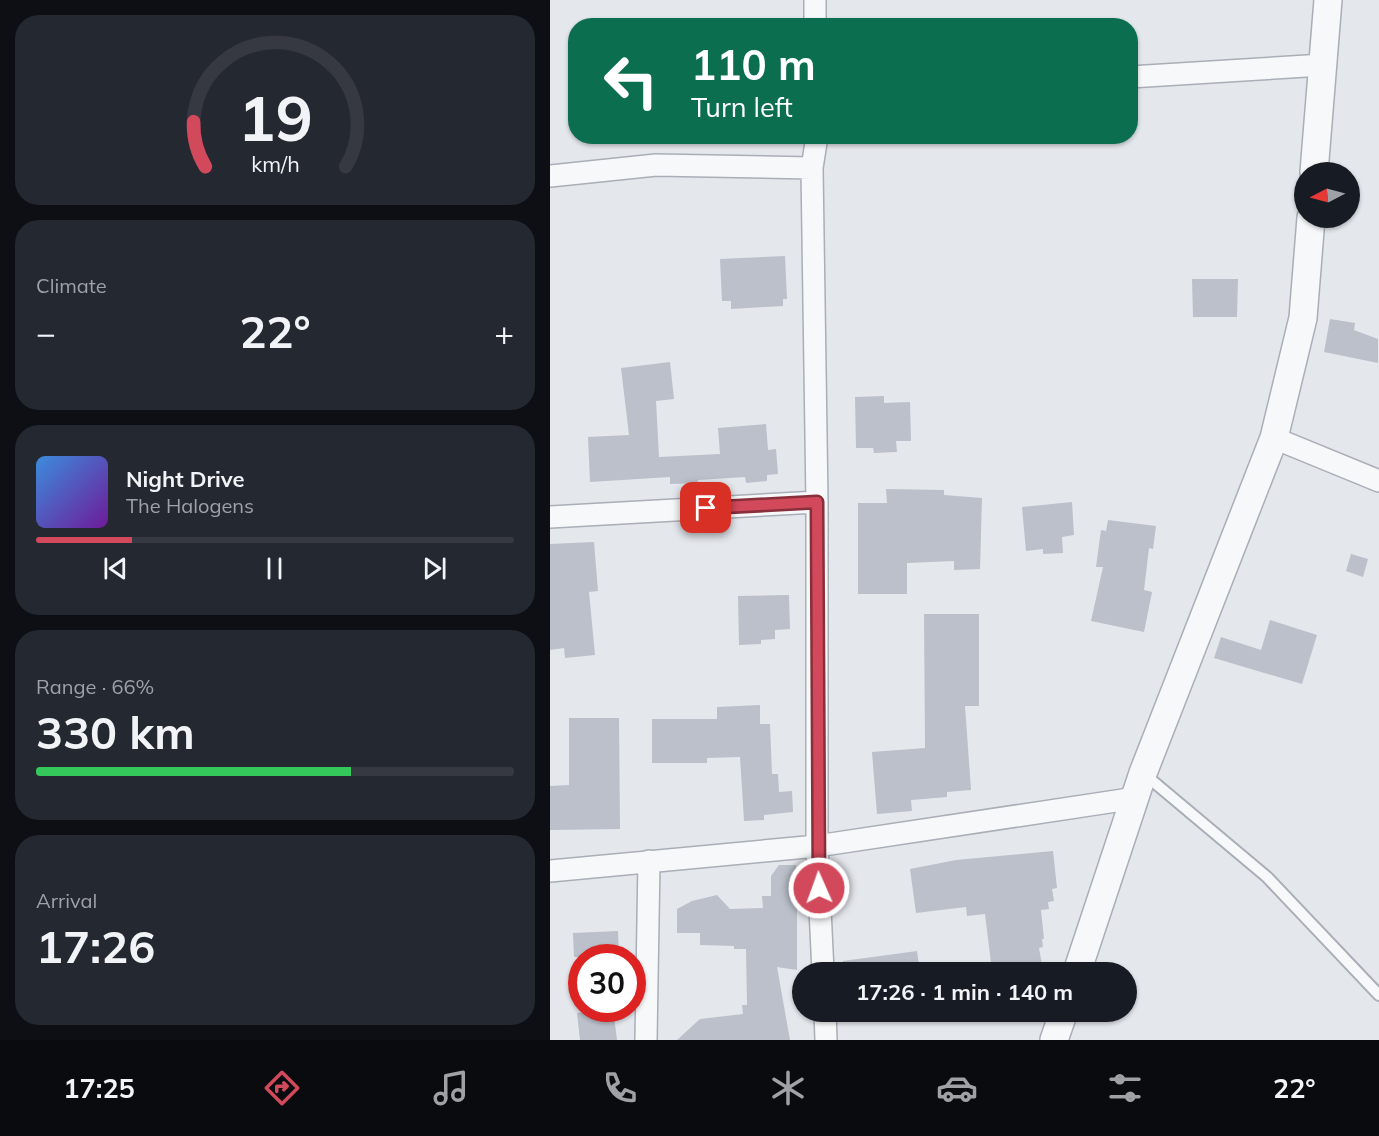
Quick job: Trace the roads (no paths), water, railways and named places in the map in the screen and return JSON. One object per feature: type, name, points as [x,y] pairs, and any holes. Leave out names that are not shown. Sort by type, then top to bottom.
[{"type":"street","points":[[815,0],[815,18]]},
{"type":"street","points":[[1316,162],[1328,0]]},
{"type":"street","points":[[1138,77],[1323,65]]},
{"type":"street","points":[[816,144],[812,168],[817,502],[817,846],[823,962]]},
{"type":"street","points":[[550,176],[656,165],[812,168]]},
{"type":"street","points":[[1080,962],[1139,785],[1274,438],[1303,318],[1310,228]]},
{"type":"street","points":[[1274,438],[1378,481]]},
{"type":"street","points":[[550,517],[817,502]]},
{"type":"street","points":[[550,871],[817,846],[1139,785]]},
{"type":"street","points":[[646,1040],[649,861]]},
{"type":"street","points":[[825,1022],[826,1040]]},
{"type":"street","points":[[1054,1040],[1060,1022]]},
{"type":"lane","points":[[1139,785],[1267,877],[1378,995]]}]
